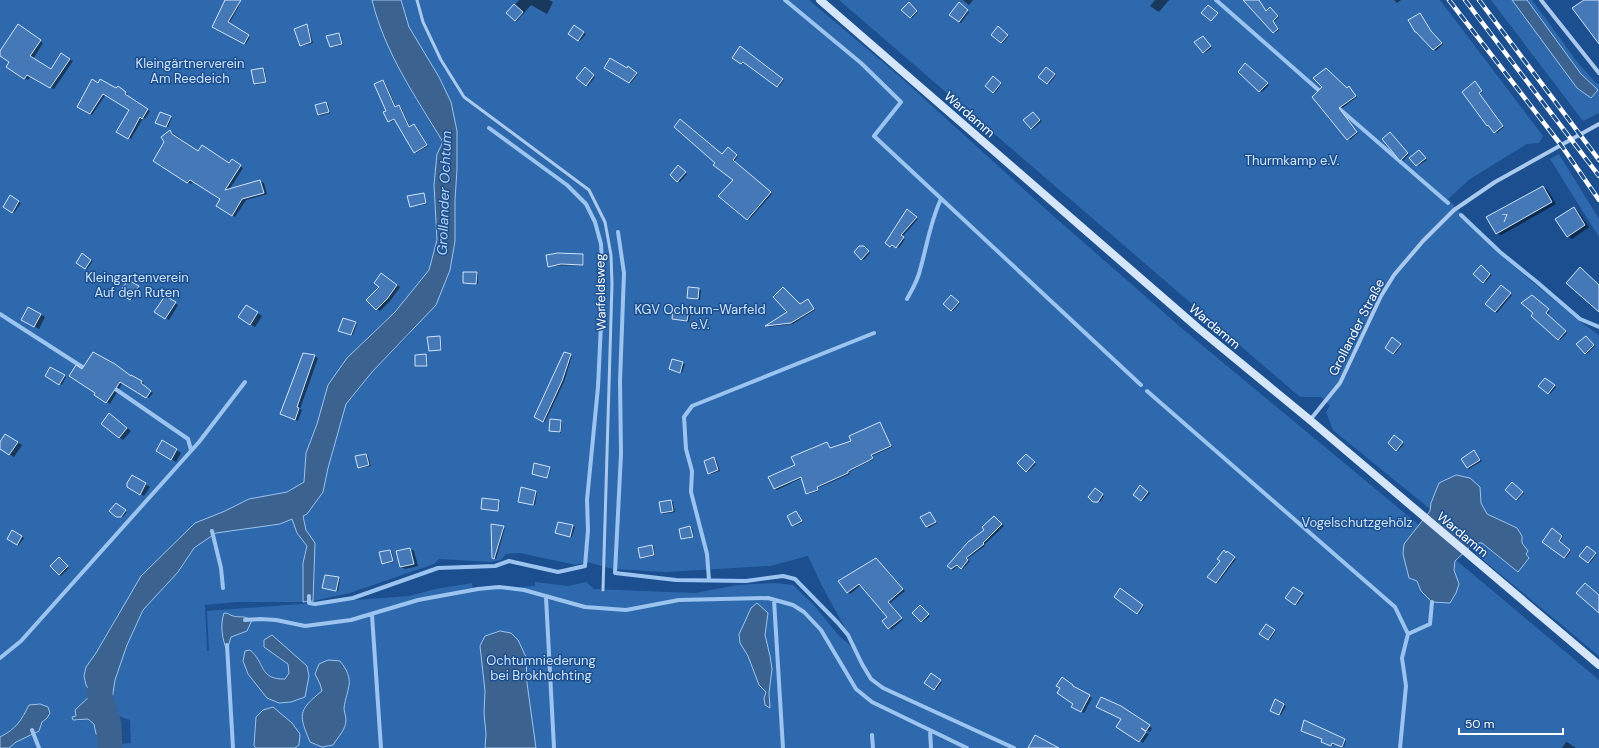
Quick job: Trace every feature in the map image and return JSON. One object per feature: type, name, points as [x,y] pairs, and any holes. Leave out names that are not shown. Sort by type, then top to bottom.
[{"type":"street","name":"Wardamm","points":[[820,0],[1198,328],[1310,420],[1599,665]]},
{"type":"street","points":[[1541,0],[1599,73]]},
{"type":"street","name":"Grollander Straße","points":[[1310,420],[1340,382],[1381,296],[1394,274],[1423,241],[1454,210],[1496,182],[1599,124]]},
{"type":"lane","name":"Warfeldsweg","points":[[416,0],[423,22],[441,60],[464,97],[589,190],[605,222],[611,255],[612,284],[603,590]]},
{"type":"green space","points":[[0,0],[372,0],[384,38],[402,74],[443,142],[437,154],[435,213],[437,240],[429,270],[395,312],[373,332],[317,424],[306,453],[304,482],[287,492],[249,499],[225,511],[195,523],[175,543],[118,614],[96,653],[86,667],[84,676],[86,685],[92,694],[76,716],[72,717],[77,721],[88,719],[94,724],[96,734],[99,734],[100,748],[9,748],[15,742],[39,731],[42,722],[47,718],[29,705],[18,724],[0,737]]},
{"type":"green space","name":"KGV Ochtum-Warfeld e.V.","points":[[401,0],[809,0],[898,75],[1050,213],[1185,331],[1419,525],[1404,544],[1409,578],[1417,581],[1421,591],[1459,584],[1454,570],[1456,560],[1599,680],[1599,748],[113,748],[112,745],[131,743],[130,720],[110,713],[115,680],[127,645],[143,610],[178,572],[194,548],[216,533],[280,524],[292,519],[297,533],[307,546],[303,563],[303,602],[237,602],[205,605],[207,651],[209,651],[207,611],[409,596],[436,589],[472,583],[473,591],[535,586],[535,582],[568,586],[586,582],[594,589],[695,593],[737,585],[775,583],[793,585],[813,604],[839,636],[858,652],[821,584],[808,556],[770,566],[666,572],[613,569],[587,562],[576,565],[520,553],[506,554],[501,560],[490,562],[439,559],[434,564],[350,593],[313,601],[315,543],[306,530],[303,515],[323,492],[328,468],[346,404],[372,372],[409,335],[455,200],[457,131],[451,102],[439,77],[409,27]]},
{"type":"green space","name":"Thurmkamp e.V.","points":[[839,0],[1440,0],[1543,136],[1539,143],[1527,144],[1470,179],[1448,199],[1500,255],[1582,323],[1599,335],[1599,656],[1476,554],[1479,550],[1474,543],[1482,543],[1518,572],[1529,558],[1526,553],[1528,551],[1522,543],[1517,528],[1487,514],[1481,503],[1480,487],[1439,483],[1430,509],[1333,430],[1326,412],[1330,406],[1321,397],[1300,397]]},
{"type":"green space","points":[[1491,0],[1512,0],[1577,88],[1591,98],[1598,90],[1581,74],[1527,0],[1532,0],[1578,63],[1596,83],[1599,84],[1599,113],[1583,121]]},
{"type":"green space","points":[[1559,154],[1599,219],[1599,237],[1550,159]]},
{"type":"water","name":"Grollander Ochtum","points":[[372,0],[401,0],[409,27],[439,77],[451,102],[457,131],[457,169],[455,241],[450,270],[436,305],[372,372],[346,404],[328,468],[323,492],[307,514],[303,516],[306,530],[315,543],[313,601],[303,602],[303,563],[307,546],[297,533],[292,519],[280,524],[216,533],[194,548],[178,572],[143,610],[127,645],[115,680],[110,713],[111,725],[107,725],[107,720],[104,720],[106,748],[100,748],[99,734],[96,734],[94,724],[88,719],[73,720],[72,717],[76,716],[75,710],[92,694],[86,685],[84,676],[86,667],[96,653],[141,576],[195,523],[225,511],[249,499],[287,492],[304,482],[306,453],[317,424],[328,385],[347,358],[395,312],[429,270],[437,240],[434,185],[437,154],[443,142],[402,74],[393,56]]},
{"type":"water","points":[[1512,0],[1527,0],[1581,74],[1598,90],[1591,98],[1577,88]]},
{"type":"water","points":[[1456,475],[1470,478],[1480,487],[1481,503],[1487,514],[1517,528],[1522,536],[1522,543],[1528,551],[1526,554],[1529,558],[1518,572],[1482,543],[1474,543],[1455,561],[1454,570],[1459,584],[1450,603],[1432,602],[1421,591],[1417,581],[1409,578],[1403,554],[1404,544],[1430,511],[1431,503],[1439,483]]},
{"type":"water","points":[[757,603],[768,613],[765,635],[772,669],[769,693],[770,708],[765,705],[764,698],[766,692],[759,685],[748,656],[740,643],[739,634],[751,608]]},
{"type":"water","points":[[224,613],[252,620],[247,631],[231,637],[227,650],[222,632]]},
{"type":"water","points":[[500,631],[511,633],[518,640],[526,657],[527,683],[536,748],[485,748],[485,691],[480,646],[485,636]]},
{"type":"water","points":[[272,635],[307,666],[309,676],[305,697],[291,702],[279,703],[267,698],[248,674],[243,661],[245,651],[250,650],[255,655],[266,673],[271,677],[285,679],[289,673],[288,664],[264,647],[264,640]]},
{"type":"water","points":[[328,660],[340,661],[348,674],[349,684],[344,708],[346,720],[345,727],[333,745],[322,747],[310,742],[302,719],[302,714],[308,704],[322,691],[315,674],[319,664]]},
{"type":"water","points":[[40,704],[48,707],[50,713],[42,722],[39,731],[16,742],[9,748],[0,748],[0,737],[18,724],[29,705]]},
{"type":"water","points":[[273,707],[292,723],[300,734],[299,745],[295,748],[256,748],[254,746],[256,717],[263,710]]},
{"type":"building","points":[[225,0],[241,0],[228,22],[249,35],[244,44],[212,27]]},
{"type":"building","points":[[1243,0],[1259,0],[1266,11],[1270,7],[1278,16],[1273,21],[1278,29],[1273,33]]},
{"type":"building","points":[[1584,0],[1599,0],[1599,44],[1572,8]]},
{"type":"building","points":[[909,2],[917,11],[910,18],[901,10]]},
{"type":"building","points":[[959,2],[968,10],[959,22],[949,15]]},
{"type":"building","points":[[514,4],[523,12],[515,21],[506,13]]},
{"type":"building","points":[[1208,5],[1218,13],[1211,21],[1201,13]]},
{"type":"building","points":[[1420,13],[1431,31],[1442,43],[1433,50],[1415,32],[1408,20]]},
{"type":"building","points":[[18,24],[41,40],[30,56],[51,69],[61,53],[70,59],[50,88],[27,75],[24,79],[6,67],[9,62],[0,56],[0,51]]},
{"type":"building","points":[[307,24],[311,42],[300,46],[294,29]]},
{"type":"building","points":[[574,25],[584,32],[578,41],[568,34]]},
{"type":"building","points":[[998,26],[1008,35],[1001,43],[991,35]]},
{"type":"building","points":[[339,33],[342,44],[330,47],[326,36]]},
{"type":"building","points":[[1203,36],[1211,46],[1203,53],[1194,42]]},
{"type":"building","points":[[740,46],[783,79],[777,87],[743,62],[741,64],[732,58]]},
{"type":"building","points":[[610,58],[627,68],[628,66],[637,73],[629,83],[604,68]]},
{"type":"building","points":[[1245,63],[1268,83],[1259,92],[1238,72]]},
{"type":"building","points":[[585,67],[594,75],[586,86],[576,78]]},
{"type":"building","points":[[1046,67],[1055,74],[1047,84],[1038,77]]},
{"type":"building","points":[[263,68],[266,82],[254,84],[251,70]]},
{"type":"building","points":[[1326,68],[1347,88],[1349,86],[1356,96],[1339,108],[1357,132],[1347,140],[1312,97],[1322,87],[1313,78]]},
{"type":"building","points":[[993,76],[1001,83],[993,93],[985,86]]},
{"type":"building","points":[[92,79],[98,83],[100,79],[116,88],[118,86],[126,92],[125,94],[148,109],[142,119],[140,117],[128,139],[116,132],[129,110],[103,94],[90,114],[77,107]]},
{"type":"building","points":[[383,80],[395,107],[399,105],[409,127],[414,124],[427,145],[414,153],[394,119],[388,122],[383,112],[386,111],[374,84]]},
{"type":"building","points":[[1475,81],[1482,91],[1479,93],[1503,126],[1494,133],[1488,125],[1487,126],[1462,92]]},
{"type":"building","points":[[326,102],[329,112],[318,115],[315,105]]},
{"type":"building","points":[[160,112],[171,116],[166,127],[155,123]]},
{"type":"building","points":[[1033,112],[1040,120],[1031,129],[1023,120]]},
{"type":"building","points":[[680,119],[722,154],[728,147],[737,155],[733,160],[771,192],[747,220],[718,196],[733,180],[713,165],[715,163],[674,127]]},
{"type":"building","points":[[170,130],[172,134],[198,151],[202,145],[229,163],[232,159],[241,165],[225,190],[260,180],[264,193],[242,199],[232,216],[216,206],[220,199],[190,180],[187,183],[153,161],[164,142],[161,137]]},
{"type":"building","points":[[1390,132],[1408,153],[1400,161],[1382,139]]},
{"type":"building","points":[[1419,150],[1426,158],[1416,166],[1409,158]]},
{"type":"building","points":[[678,165],[686,172],[677,182],[670,175]]},
{"type":"building","points":[[1543,186],[1552,202],[1496,234],[1486,217]]},
{"type":"building","points":[[424,193],[426,203],[410,207],[407,196]]},
{"type":"building","points":[[10,195],[19,201],[12,213],[3,207]]},
{"type":"building","points":[[1574,207],[1585,225],[1567,237],[1555,219]]},
{"type":"building","points":[[907,209],[917,217],[901,235],[904,237],[896,248],[892,245],[890,247],[885,243]]},
{"type":"building","points":[[859,246],[864,246],[869,251],[861,260],[854,252]]},
{"type":"building","points":[[82,253],[91,260],[85,269],[76,263]]},
{"type":"building","points":[[558,253],[583,254],[583,265],[561,264],[548,267],[546,255]]},
{"type":"building","points":[[1481,265],[1490,274],[1483,283],[1473,274]]},
{"type":"building","points":[[1580,267],[1599,285],[1599,312],[1566,283]]},
{"type":"building","points":[[463,272],[477,272],[476,284],[463,283]]},
{"type":"building","points":[[381,273],[397,285],[387,299],[376,310],[366,300],[379,287],[374,283]]},
{"type":"building","points":[[128,280],[139,286],[130,300],[119,293]]},
{"type":"building","points":[[1501,285],[1511,293],[1495,312],[1485,304]]},
{"type":"building","points":[[688,287],[699,288],[698,299],[687,298]]},
{"type":"building","points":[[783,287],[800,304],[808,299],[814,309],[791,323],[765,326],[787,312],[773,297]]},
{"type":"building","points":[[951,295],[959,302],[951,311],[943,304]]},
{"type":"building","points":[[1532,295],[1549,309],[1546,313],[1566,331],[1558,340],[1531,316],[1533,313],[1521,303]]},
{"type":"building","points":[[165,296],[176,302],[165,319],[154,312]]},
{"type":"building","points":[[246,305],[258,312],[250,325],[238,317]]},
{"type":"building","points":[[28,307],[41,314],[34,327],[21,320]]},
{"type":"building","points":[[673,307],[689,310],[687,321],[672,319]]},
{"type":"building","points":[[343,318],[356,322],[351,335],[338,331]]},
{"type":"building","points":[[440,336],[441,350],[429,351],[427,337]]},
{"type":"building","points":[[1586,336],[1594,345],[1585,354],[1576,344]]},
{"type":"building","points":[[1392,337],[1401,344],[1393,354],[1385,348]]},
{"type":"building","points":[[93,352],[115,364],[131,376],[142,381],[141,383],[151,391],[146,398],[120,382],[106,403],[94,395],[95,393],[69,376],[76,365],[82,369]]},
{"type":"building","points":[[564,352],[571,354],[562,381],[543,422],[534,417]]},
{"type":"building","points":[[303,353],[315,355],[297,407],[299,408],[295,420],[280,414]]},
{"type":"building","points":[[426,354],[427,366],[415,366],[415,355]]},
{"type":"building","points":[[672,359],[683,362],[680,373],[669,369]]},
{"type":"building","points":[[50,367],[65,375],[59,385],[45,376]]},
{"type":"building","points":[[1545,378],[1555,385],[1548,394],[1538,386]]},
{"type":"building","points":[[109,413],[127,428],[119,438],[101,424]]},
{"type":"building","points":[[550,419],[561,420],[560,432],[549,431]]},
{"type":"building","points":[[880,422],[891,446],[871,455],[873,458],[848,471],[848,473],[817,487],[818,490],[806,494],[801,477],[774,489],[768,477],[795,465],[791,457],[827,442],[830,448],[851,441],[849,436]]},
{"type":"building","points":[[5,434],[18,442],[9,455],[0,449],[0,442]]},
{"type":"building","points":[[1394,435],[1403,442],[1396,451],[1388,443]]},
{"type":"building","points":[[162,440],[177,449],[171,460],[156,451]]},
{"type":"building","points":[[1474,450],[1480,460],[1467,468],[1461,459]]},
{"type":"building","points":[[366,454],[369,465],[358,468],[355,456]]},
{"type":"building","points":[[1026,454],[1035,462],[1026,472],[1017,463]]},
{"type":"building","points":[[714,457],[718,470],[708,474],[704,461]]},
{"type":"building","points":[[534,463],[550,467],[547,478],[532,474]]},
{"type":"building","points":[[132,475],[146,483],[140,495],[127,487],[127,483]]},
{"type":"building","points":[[1512,482],[1523,492],[1516,500],[1505,490]]},
{"type":"building","points":[[1140,485],[1148,492],[1141,501],[1133,495]]},
{"type":"building","points":[[521,487],[536,491],[533,505],[518,502]]},
{"type":"building","points":[[1095,488],[1103,494],[1098,502],[1093,502],[1088,497]]},
{"type":"building","points":[[482,498],[499,500],[498,511],[481,509]]},
{"type":"building","points":[[671,500],[673,511],[661,513],[659,502]]},
{"type":"building","points":[[116,503],[126,510],[121,517],[116,517],[109,511]]},
{"type":"building","points":[[796,511],[802,521],[792,526],[787,516]]},
{"type":"building","points":[[930,512],[936,522],[926,527],[920,517]]},
{"type":"building","points":[[994,516],[1002,524],[983,543],[984,544],[966,558],[968,560],[961,569],[957,565],[951,569],[947,566],[968,542],[984,530],[982,527]]},
{"type":"building","points":[[558,522],[573,525],[570,537],[555,533]]},
{"type":"building","points":[[491,524],[504,526],[494,559],[492,558]]},
{"type":"building","points":[[690,526],[693,537],[681,539],[679,529]]},
{"type":"building","points":[[1552,528],[1562,536],[1559,541],[1570,550],[1564,558],[1542,542]]},
{"type":"building","points":[[12,530],[22,536],[17,545],[7,539]]},
{"type":"building","points":[[652,545],[654,555],[640,558],[638,548]]},
{"type":"building","points":[[1587,546],[1596,553],[1588,563],[1579,556]]},
{"type":"building","points":[[410,548],[414,564],[400,567],[396,551]]},
{"type":"building","points":[[390,550],[393,561],[382,564],[379,552]]},
{"type":"building","points":[[1224,550],[1226,553],[1227,551],[1235,557],[1216,583],[1207,577],[1220,561],[1217,559]]},
{"type":"building","points":[[59,557],[68,566],[59,575],[50,566]]},
{"type":"building","points":[[876,558],[903,589],[888,602],[902,618],[888,629],[882,621],[887,617],[859,584],[847,593],[838,581]]},
{"type":"building","points":[[325,575],[339,577],[336,591],[322,588]]},
{"type":"building","points":[[1585,583],[1599,595],[1599,613],[1576,593]]},
{"type":"building","points":[[1293,587],[1303,593],[1295,605],[1285,598]]},
{"type":"building","points":[[1120,588],[1143,605],[1137,614],[1114,597]]},
{"type":"building","points":[[920,605],[929,614],[921,622],[912,613]]},
{"type":"building","points":[[1266,624],[1275,630],[1268,640],[1259,634]]},
{"type":"building","points":[[931,673],[941,680],[934,690],[924,683]]},
{"type":"building","points":[[1062,677],[1073,686],[1090,695],[1081,712],[1071,707],[1073,704],[1057,693],[1060,688],[1056,686]]},
{"type":"building","points":[[1101,697],[1121,706],[1150,725],[1146,731],[1141,728],[1146,732],[1139,742],[1116,727],[1121,719],[1096,707]]},
{"type":"building","points":[[1275,699],[1284,704],[1279,715],[1270,711]]},
{"type":"building","points":[[1304,720],[1345,739],[1342,747],[1332,743],[1331,746],[1321,742],[1322,739],[1301,731]]},
{"type":"building","points":[[1035,735],[1059,748],[1028,748]]},
{"type":"waterway","points":[[785,0],[861,63],[901,102],[874,136],[1141,385]]},
{"type":"waterway","points":[[1216,0],[1323,94]]},
{"type":"waterway","points":[[1335,105],[1448,203]]},
{"type":"waterway","points":[[309,596],[309,603],[315,604],[353,598],[438,568],[495,566],[509,561],[558,572],[585,566],[588,530],[587,500],[598,387],[603,282],[601,244],[595,222],[586,204],[567,185],[489,128]]},
{"type":"waterway","points":[[907,299],[918,277],[931,225],[941,199]]},
{"type":"waterway","points":[[1461,215],[1500,252],[1580,319],[1599,327]]},
{"type":"waterway","points":[[618,232],[624,273],[620,381],[621,454],[615,573],[676,580],[746,581],[783,576],[795,579],[848,635],[871,679],[883,688],[1014,748]]},
{"type":"waterway","points":[[0,314],[87,370]]},
{"type":"waterway","points":[[709,580],[707,554],[691,492],[692,471],[686,449],[684,417],[692,406],[874,333]]},
{"type":"waterway","points":[[0,658],[21,641],[199,442],[245,382]]},
{"type":"waterway","points":[[111,386],[188,439],[191,450]]},
{"type":"waterway","points":[[1147,391],[1395,607],[1408,634]]},
{"type":"waterway","points":[[212,531],[221,568],[223,588]]},
{"type":"waterway","points":[[245,620],[276,620],[305,626],[351,620],[418,600],[478,589],[499,587],[524,590],[585,607],[626,610],[679,600],[768,598],[793,605],[804,612],[821,630],[856,689],[872,702],[967,748]]},
{"type":"waterway","points":[[546,597],[554,748]]},
{"type":"waterway","points":[[774,600],[783,748]]},
{"type":"waterway","points":[[1400,748],[1406,686],[1402,658],[1408,634],[1430,624],[1432,602]]},
{"type":"waterway","points":[[372,615],[381,748]]},
{"type":"waterway","points":[[227,645],[233,748]]},
{"type":"waterway","points":[[99,693],[109,725],[110,748]]},
{"type":"waterway","points":[[32,730],[39,748]]},
{"type":"waterway","points":[[930,730],[931,748]]},
{"type":"waterway","points":[[872,735],[873,748]]},
{"type":"railway","points":[[1449,0],[1561,145],[1599,200]]},
{"type":"railway","points":[[1465,0],[1599,176]]},
{"type":"railway","points":[[1479,0],[1599,160]]},
{"type":"park label","name":"Kleingärtnerverein Am Reedeich","points":[[190,70]]},
{"type":"park label","name":"Kleingartenverein Auf den Ruten","points":[[137,284]]},
{"type":"park label","name":"Vogelschutzgehölz","points":[[1357,522]]},
{"type":"park label","name":"Ochtumniederung bei Brokhuchting","points":[[541,668]]}]
